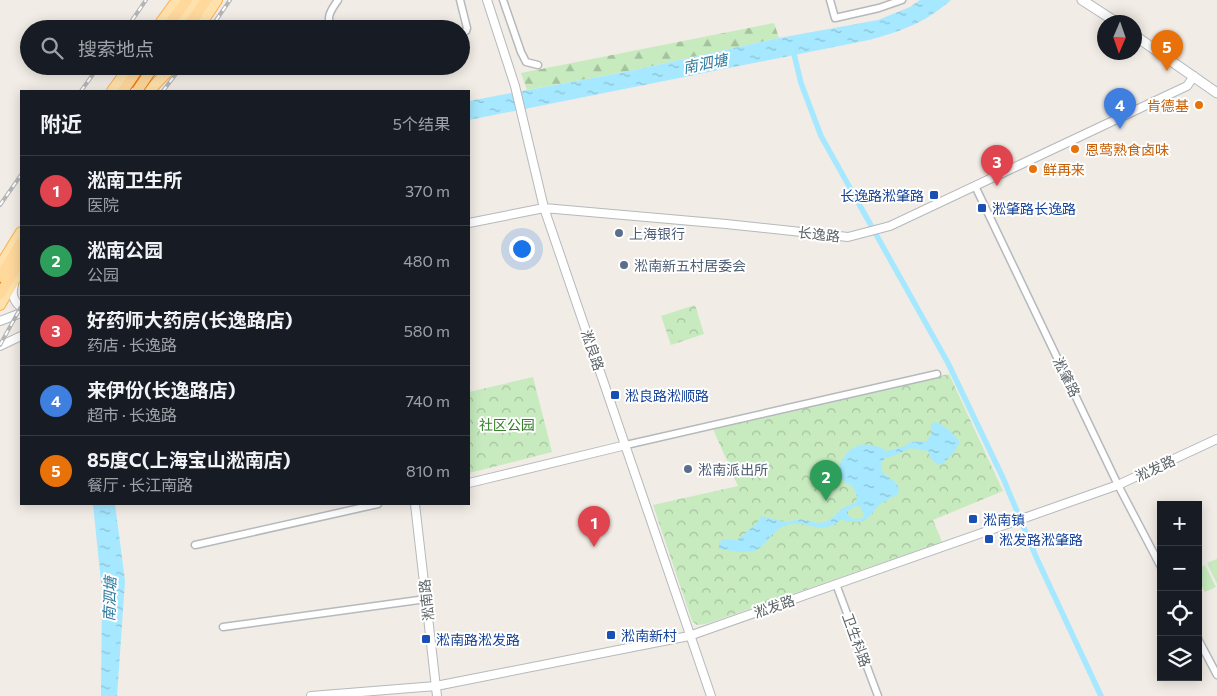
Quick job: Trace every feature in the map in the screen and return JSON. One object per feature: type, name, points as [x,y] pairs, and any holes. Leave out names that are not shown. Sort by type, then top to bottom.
[{"type":"highway","points":[[173,20],[187,0]]},
{"type":"highway","points":[[184,20],[198,0]]},
{"type":"highway","points":[[192,20],[206,0]]},
{"type":"highway","points":[[124,90],[134,75]]},
{"type":"highway","points":[[138,90],[147,75]]},
{"type":"highway","points":[[143,90],[153,75]]},
{"type":"highway","points":[[0,277],[20,245]]},
{"type":"highway","points":[[0,294],[20,261]]},
{"type":"main road","points":[[163,20],[177,0]]},
{"type":"main road","points":[[204,20],[217,0]]},
{"type":"main road","points":[[1082,0],[1105,15]]},
{"type":"main road","points":[[1142,40],[1216,90]]},
{"type":"main road","points":[[113,90],[124,75]]},
{"type":"main road","points":[[150,90],[164,75]]},
{"type":"main road","points":[[0,266],[20,234]]},
{"type":"main road","points":[[0,305],[19,272]]},
{"type":"street","points":[[329,20],[328,16],[338,0]]},
{"type":"street","points":[[460,0],[465,20]]},
{"type":"street","name":"淞良路","points":[[487,0],[523,115],[544,208],[711,696]]},
{"type":"street","points":[[503,0],[526,62],[538,65]]},
{"type":"street","points":[[830,0],[836,18],[880,8],[902,0]]},
{"type":"street","name":"长逸路","points":[[470,223],[544,208],[848,237],[882,228],[975,186],[1187,86],[1194,76]]},
{"type":"street","name":"淞肇路","points":[[975,186],[1118,485],[1157,559]]},
{"type":"street","points":[[19,272],[12,295],[20,306]]},
{"type":"street","points":[[0,321],[20,313]]},
{"type":"street","points":[[0,346],[20,336]]},
{"type":"street","points":[[470,483],[937,374]]},
{"type":"street","name":"淞发路","points":[[312,696],[436,686],[689,636],[1118,485],[1217,439]]},
{"type":"street","points":[[195,545],[374,505]]},
{"type":"street","name":"淞南路","points":[[415,505],[437,696]]},
{"type":"street","name":"卫生科路","points":[[836,584],[878,696]]},
{"type":"street","points":[[224,627],[426,599]]},
{"type":"street","points":[[1202,647],[1217,675]]},
{"type":"green space","points":[[774,23],[779,38],[630,71],[527,90],[521,73]]},
{"type":"green space","points":[[695,305],[704,334],[671,345],[661,316]]},
{"type":"green space","points":[[949,374],[1003,491],[933,520],[942,542],[706,624],[697,625],[692,621],[653,505],[738,486],[713,429]]},
{"type":"green space","name":"社区公园","points":[[533,377],[552,452],[470,473],[470,392]]},
{"type":"green space","points":[[1217,559],[1217,584],[1207,563]]},
{"type":"green space","points":[[1205,565],[1216,587],[1205,592],[1202,586],[1202,567]]},
{"type":"water","name":"南泗塘","points":[[920,0],[951,0],[922,21],[893,33],[869,40],[470,120],[470,101],[630,71],[779,38],[878,20],[910,7]]},
{"type":"water","points":[[938,423],[953,433],[959,442],[956,449],[945,462],[938,465],[931,459],[928,451],[911,448],[885,458],[881,464],[882,472],[895,482],[899,488],[898,494],[879,505],[862,522],[848,522],[842,519],[827,527],[820,528],[802,524],[787,525],[776,531],[755,551],[742,552],[719,549],[719,544],[723,539],[737,540],[757,523],[761,516],[786,522],[800,519],[817,523],[826,522],[841,509],[856,502],[857,496],[852,485],[846,484],[837,472],[840,463],[850,450],[863,445],[870,445],[887,451],[905,446],[911,442],[927,441],[931,434],[931,424]],"holes":[[[859,506],[862,509],[864,518],[853,519],[847,514],[852,507]]]},
{"type":"water","name":"南泗塘","points":[[93,505],[115,505],[125,581],[117,696],[101,696],[102,592]]},
{"type":"waterway","points":[[793,50],[801,83],[821,136],[948,363],[1003,478],[1037,559],[1101,696]]},
{"type":"railway","points":[[132,20],[146,0]]},
{"type":"railway","points":[[216,20],[230,0]]},
{"type":"railway","points":[[82,90],[93,75]]},
{"type":"railway","points":[[164,90],[175,75]]},
{"type":"railway","points":[[0,205],[20,176]]},
{"type":"railway","points":[[0,345],[20,309]]},
{"type":"place","name":"85度C(上海宝山淞南店)","points":[[1167,71]]},
{"type":"place","name":"肯德基","points":[[1199,105]]},
{"type":"place","name":"来伊份(长逸路店)","points":[[1120,129]]},
{"type":"place","name":"恩莺熟食卤味","points":[[1075,149]]},
{"type":"place","name":"鲜再来","points":[[1033,169]]},
{"type":"place","name":"好药师大药房(长逸路店)","points":[[997,186]]},
{"type":"place","name":"长逸路淞肇路","points":[[934,195]]},
{"type":"place","name":"淞肇路长逸路","points":[[982,208]]},
{"type":"place","name":"上海银行","points":[[619,233]]},
{"type":"place","name":"淞南新五村居委会","points":[[624,265]]},
{"type":"place","name":"淞良路淞顺路","points":[[615,395]]},
{"type":"place","name":"淞南派出所","points":[[688,469]]},
{"type":"place","name":"淞南公园","points":[[826,501]]},
{"type":"place","name":"淞南镇","points":[[973,519]]},
{"type":"place","name":"淞发路淞肇路","points":[[989,539]]},
{"type":"place","name":"淞南卫生所","points":[[594,547]]},
{"type":"place","name":"淞南新村","points":[[611,635]]},
{"type":"place","name":"淞南路淞发路","points":[[426,639]]}]
